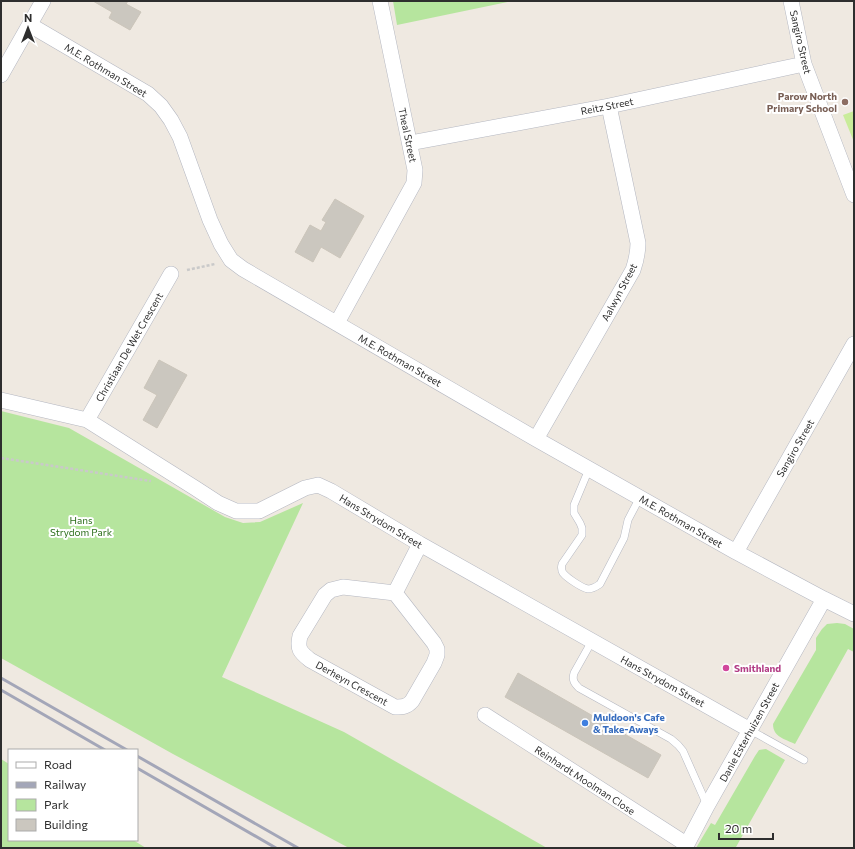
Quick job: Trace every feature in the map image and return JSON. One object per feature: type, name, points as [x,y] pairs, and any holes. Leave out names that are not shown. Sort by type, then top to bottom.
[{"type":"street","points":[[1,75],[43,1]]},
{"type":"street","name":"Theal Street","points":[[337,323],[414,183],[415,170],[410,143],[380,1]]},
{"type":"street","name":"Sangiro Street","points":[[791,1],[804,64],[854,195]]},
{"type":"street","name":"M.E. Rothman Street","points":[[30,25],[148,94],[161,106],[171,120],[180,137],[210,220],[221,244],[231,260],[243,269],[536,439],[736,552],[854,614]]},
{"type":"street","name":"Reitz Street","points":[[410,143],[610,106],[804,64]]},
{"type":"street","name":"Aalwyn Street","points":[[536,439],[636,261],[638,243],[610,106]]},
{"type":"street","name":"Christiaan De Wet Crescent","points":[[87,420],[171,274]]},
{"type":"street","name":"Sangiro Street","points":[[736,552],[854,344]]},
{"type":"street","name":"Hans Strydom Street","points":[[1,400],[87,420],[218,503],[236,511],[259,511],[305,488],[318,485],[750,730]]},
{"type":"street","points":[[394,593],[420,544]]},
{"type":"street","name":"Derheyn Crescent","points":[[343,587],[394,593],[434,643],[437,649],[437,655],[434,662],[412,701],[409,705],[401,707],[395,707],[310,660],[299,648],[300,636],[325,595],[331,590],[343,587]]},
{"type":"street","name":"Danie Esterhuizen Street","points":[[685,846],[824,599]]},
{"type":"street","name":"Reinhardt Moolman Close","points":[[485,715],[685,846]]},
{"type":"lane","points":[[589,468],[574,504],[574,513],[580,522],[582,535],[562,564],[561,569],[568,578],[582,586],[589,589],[600,584],[624,538],[628,520],[640,497]]},
{"type":"lane","points":[[592,641],[574,673],[574,684],[671,739],[678,745],[683,751],[707,806]]},
{"type":"lane","points":[[750,730],[804,760]]},
{"type":"path","points":[[171,274],[231,260]]},
{"type":"path","points":[[1,458],[156,482]]},
{"type":"green space","points":[[393,1],[513,1],[397,25]]},
{"type":"green space","points":[[854,111],[854,142],[843,115]]},
{"type":"green space","name":"Hans Strydom Park","points":[[1,411],[69,428],[225,517],[243,523],[260,522],[303,503],[222,677],[344,732],[547,848],[349,848],[173,754],[1,658]]},
{"type":"green space","points":[[827,624],[845,624],[854,629],[854,652],[848,649],[795,744],[777,735],[773,724],[816,650],[816,638]]},
{"type":"green space","points":[[766,749],[785,760],[736,848],[696,848],[711,823],[715,825],[759,750]]},
{"type":"green space","points":[[1,759],[8,763],[8,841],[135,841],[146,848],[1,848]]},
{"type":"building","points":[[93,1],[128,1],[126,4],[141,12],[130,30],[109,18],[112,12]]},
{"type":"building","points":[[335,199],[364,216],[340,258],[321,247],[313,262],[295,252],[310,225],[321,231],[326,222],[322,220]]},
{"type":"building","points":[[159,360],[187,375],[157,428],[143,420],[157,395],[144,388]]},
{"type":"building","points":[[518,673],[661,755],[648,778],[505,697]]},
{"type":"railway","points":[[1,678],[125,749]]},
{"type":"railway","points":[[1,690],[103,749]]},
{"type":"railway","points":[[138,757],[298,848]]},
{"type":"railway","points":[[138,769],[276,848]]},
{"type":"place","name":"Parow North Primary School","points":[[845,102]]},
{"type":"place","name":"Smithland","points":[[726,668]]},
{"type":"place","name":"Muldoon's Cafe & Take-Aways","points":[[585,723]]}]
